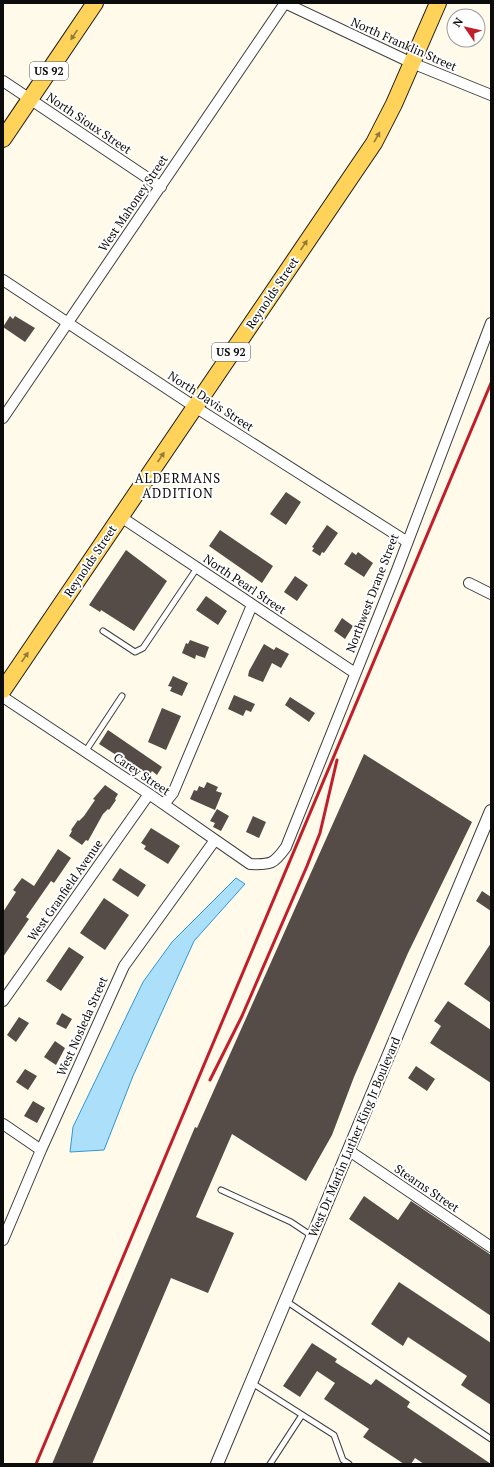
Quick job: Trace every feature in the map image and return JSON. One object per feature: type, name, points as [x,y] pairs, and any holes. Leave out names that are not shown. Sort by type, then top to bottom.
[{"type":"main road","name":"US 92","points":[[3,140],[95,3]]},
{"type":"main road","name":"Reynolds Street","points":[[3,690],[374,143],[394,104],[438,3]]},
{"type":"street","name":"North Franklin Street","points":[[285,3],[412,64],[491,96]]},
{"type":"street","name":"West Mahoney Street","points":[[3,418],[285,3]]},
{"type":"street","name":"North Sioux Street","points":[[3,81],[161,187]]},
{"type":"street","name":"North Davis Street","points":[[3,280],[195,406],[406,541]]},
{"type":"street","name":"Northwest Drane Street","points":[[267,865],[276,861],[286,847],[491,323]]},
{"type":"street","name":"North Pearl Street","points":[[120,517],[355,672]]},
{"type":"street","points":[[469,583],[491,594]]},
{"type":"street","points":[[164,804],[173,793],[252,605]]},
{"type":"street","name":"Carey Street","points":[[3,697],[164,804],[250,864],[267,865]]},
{"type":"street","name":"West Granfield Avenue","points":[[3,1001],[149,794]]},
{"type":"street","name":"West Dr Martin Luther King Jr Boulevard","points":[[217,1464],[491,811]]},
{"type":"street","name":"West Nosleda Street","points":[[3,1240],[41,1150],[124,966],[215,840]]},
{"type":"street","points":[[3,1124],[41,1150]]},
{"type":"street","name":"Stearns Street","points":[[348,1150],[491,1247]]},
{"type":"lane","points":[[103,631],[135,652],[139,651],[147,642],[197,568]]},
{"type":"lane","points":[[85,752],[122,696]]},
{"type":"lane","points":[[221,1190],[291,1222],[312,1236]]},
{"type":"lane","points":[[285,1300],[491,1439]]},
{"type":"lane","points":[[251,1383],[334,1435],[343,1460],[349,1464]]},
{"type":"lane","points":[[270,1464],[302,1415]]},
{"type":"water","points":[[236,878],[245,884],[194,941],[133,1076],[104,1150],[70,1152],[73,1127],[143,982],[172,942]]},
{"type":"building","points":[[10,316],[13,319],[15,316],[35,328],[25,342],[3,327]]},
{"type":"building","points":[[286,492],[301,502],[286,525],[270,514]]},
{"type":"building","points":[[327,525],[338,533],[324,553],[322,552],[320,556],[312,551],[314,548],[312,547]]},
{"type":"building","points":[[220,530],[273,566],[262,583],[209,546]]},
{"type":"building","points":[[126,550],[167,581],[134,631],[101,610],[100,612],[89,605]]},
{"type":"building","points":[[352,552],[356,555],[358,552],[373,563],[364,577],[344,564]]},
{"type":"building","points":[[295,576],[308,585],[297,601],[284,592]]},
{"type":"building","points":[[206,596],[227,611],[218,625],[196,610]]},
{"type":"building","points":[[342,618],[353,626],[345,639],[334,631]]},
{"type":"building","points":[[190,640],[209,647],[205,658],[196,655],[195,659],[182,653],[186,643],[188,644]]},
{"type":"building","points":[[264,644],[274,650],[276,647],[289,654],[281,668],[272,663],[263,682],[248,676],[249,671]]},
{"type":"building","points":[[173,676],[188,683],[182,696],[170,691],[172,687],[168,686]]},
{"type":"building","points":[[234,695],[255,704],[251,712],[246,710],[243,716],[228,709]]},
{"type":"building","points":[[290,697],[315,713],[309,722],[285,705]]},
{"type":"building","points":[[162,708],[181,716],[166,750],[148,742]]},
{"type":"building","points":[[108,730],[162,767],[157,775],[152,771],[149,776],[99,744]]},
{"type":"building","points":[[364,754],[472,822],[408,953],[354,1077],[332,1135],[306,1181],[232,1134],[196,1217],[234,1233],[208,1293],[171,1278],[92,1464],[52,1464],[195,1127],[197,1128]]},
{"type":"building","points":[[207,782],[218,787],[216,791],[222,793],[215,810],[190,799],[194,790],[197,791],[199,786],[204,788]]},
{"type":"building","points":[[105,785],[118,794],[115,799],[116,800],[109,810],[108,809],[103,814],[88,841],[86,840],[82,845],[69,836],[72,831],[71,830],[78,820],[79,821],[84,816],[95,800],[93,799]]},
{"type":"building","points":[[217,809],[229,816],[221,831],[213,827],[215,823],[210,821]]},
{"type":"building","points":[[253,816],[266,822],[259,838],[246,832]]},
{"type":"building","points":[[151,828],[180,846],[168,864],[144,849],[146,846],[141,843]]},
{"type":"building","points":[[58,849],[71,858],[54,883],[51,881],[26,917],[29,919],[3,957],[3,912],[16,892],[13,890],[22,878],[34,886]]},
{"type":"building","points":[[120,868],[146,885],[138,897],[112,880]]},
{"type":"building","points":[[482,891],[491,897],[491,911],[476,901]]},
{"type":"building","points":[[104,898],[129,915],[105,950],[80,933]]},
{"type":"building","points":[[491,943],[491,1003],[464,984]]},
{"type":"building","points":[[69,947],[84,957],[61,991],[46,981]]},
{"type":"building","points":[[448,1001],[491,1030],[491,1083],[430,1043],[441,1026],[434,1021]]},
{"type":"building","points":[[62,1013],[72,1019],[66,1029],[56,1024]]},
{"type":"building","points":[[19,1017],[29,1023],[16,1042],[7,1035]]},
{"type":"building","points":[[55,1041],[65,1048],[56,1065],[44,1057]]},
{"type":"building","points":[[416,1066],[435,1079],[427,1091],[408,1078]]},
{"type":"building","points":[[25,1069],[37,1076],[28,1090],[16,1082]]},
{"type":"building","points":[[33,1101],[45,1108],[37,1123],[24,1116]]},
{"type":"building","points":[[364,1196],[398,1220],[411,1201],[491,1255],[491,1316],[349,1219]]},
{"type":"building","points":[[399,1282],[491,1343],[491,1405],[461,1385],[467,1376],[408,1337],[403,1346],[371,1324]]},
{"type":"building","points":[[312,1343],[337,1359],[335,1362],[371,1385],[376,1379],[410,1402],[407,1407],[491,1464],[424,1464],[415,1458],[411,1464],[404,1464],[363,1437],[369,1429],[324,1399],[335,1383],[317,1371],[300,1397],[283,1386]]},
{"type":"railway","points":[[36,1464],[491,383]]},
{"type":"railway","points":[[210,1080],[242,1016],[307,866],[320,833],[337,760]]},
{"type":"district","name":"ALDERMANS ADDITION","points":[[178,486]]}]
